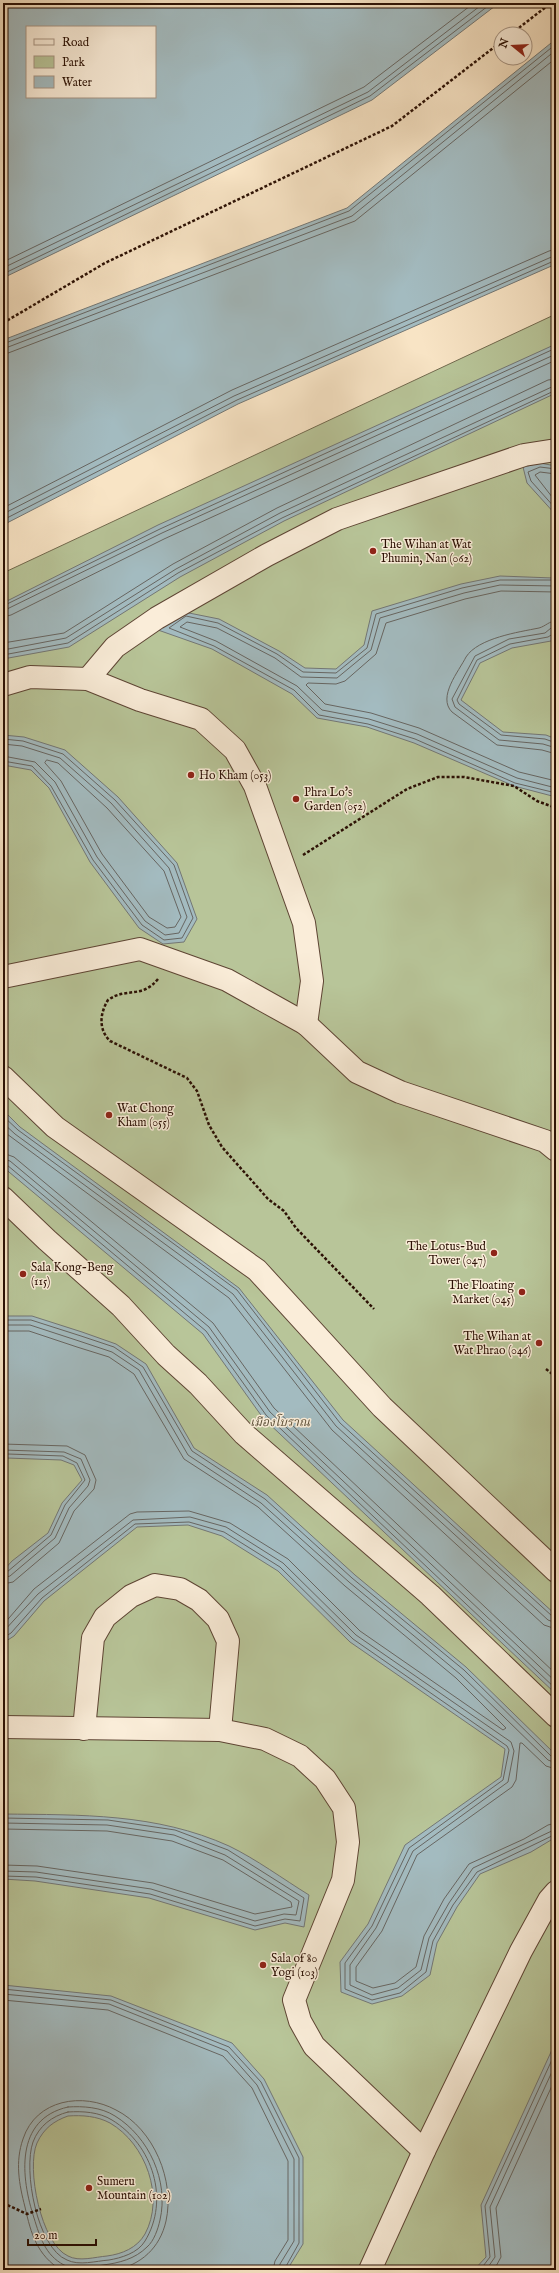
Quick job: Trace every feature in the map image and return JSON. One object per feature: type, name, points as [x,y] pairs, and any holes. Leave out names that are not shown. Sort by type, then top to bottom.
[{"type":"lane","points":[[88,679],[115,647],[157,618],[267,554],[338,520],[524,455],[556,450]]},
{"type":"lane","points":[[3,685],[30,677],[88,679],[140,700],[201,719],[235,750],[255,786],[286,868],[304,924],[312,981],[306,1024]]},
{"type":"lane","points":[[3,977],[140,949],[227,980],[306,1024],[357,1072],[400,1092],[545,1141],[556,1150]]},
{"type":"lane","points":[[3,1077],[55,1127],[257,1270],[382,1407],[556,1571]]},
{"type":"lane","points":[[3,1198],[47,1240],[121,1306],[166,1355],[198,1384],[244,1434],[430,1595],[556,1716]]},
{"type":"lane","points":[[84,1729],[93,1638],[105,1617],[131,1596],[155,1585],[180,1589],[198,1600],[218,1619],[228,1641],[220,1730]]},
{"type":"lane","points":[[3,1727],[220,1730],[265,1739],[300,1756],[325,1779],[344,1808],[348,1842],[343,1880],[294,2000],[300,2021],[314,2046],[424,2151]]},
{"type":"lane","points":[[370,2270],[424,2151],[521,1951],[549,1900],[556,1892]]},
{"type":"path","points":[[521,26],[551,3]]},
{"type":"path","points":[[3,323],[105,264],[392,126],[493,48]]},
{"type":"path","points":[[286,868],[305,853],[407,789],[438,777],[464,777],[514,786],[537,801],[556,808]]},
{"type":"path","points":[[168,959],[158,979],[149,989],[119,994],[108,1000],[101,1021],[105,1036],[110,1041],[187,1078],[197,1091],[209,1125],[222,1147],[268,1199],[284,1211],[296,1228],[374,1309]]},
{"type":"path","points":[[546,1369],[556,1377]]},
{"type":"path","points":[[3,2203],[27,2214],[41,2209]]},
{"type":"green space","name":"เมืองโบราณ","points":[[556,314],[556,2270],[3,2270],[3,573]]},
{"type":"water","points":[[3,3],[499,3],[372,100],[3,278]]},
{"type":"water","points":[[556,39],[556,264],[238,404],[3,525],[3,340],[347,208],[523,66],[533,66],[533,58]]},
{"type":"water","points":[[556,344],[556,393],[284,521],[180,577],[69,647],[3,659],[3,603],[158,525]]},
{"type":"water","points":[[540,463],[556,466],[556,515],[527,483],[523,467]]},
{"type":"water","points":[[556,573],[556,633],[551,641],[512,648],[480,663],[461,700],[503,732],[546,735],[556,739],[556,797],[514,786],[414,743],[367,727],[317,718],[292,694],[212,649],[158,630],[184,612],[219,619],[279,651],[305,668],[336,669],[364,645],[372,611],[461,584],[500,576],[553,578]]},
{"type":"water","points":[[3,735],[24,737],[65,750],[118,797],[177,863],[197,919],[184,942],[163,944],[139,928],[90,862],[49,788],[31,770],[3,765]]},
{"type":"water","points":[[3,1110],[20,1127],[239,1288],[343,1420],[556,1615],[556,1694],[263,1418],[203,1334],[3,1167]]},
{"type":"water","points":[[3,1316],[32,1316],[82,1332],[116,1344],[146,1364],[194,1448],[267,1495],[355,1575],[466,1667],[556,1755],[556,1837],[531,1852],[480,1874],[457,1907],[437,1943],[430,1975],[402,1996],[372,2004],[341,1992],[340,1962],[368,1924],[405,1845],[501,1777],[505,1749],[350,1642],[278,1571],[222,1536],[188,1525],[137,1527],[44,1601],[14,1636],[3,1643],[3,1571],[12,1561],[48,1533],[62,1503],[82,1480],[74,1465],[61,1460],[7,1458],[3,1462]]},
{"type":"water","points":[[3,1814],[118,1818],[174,1827],[202,1835],[239,1851],[309,1895],[304,1927],[285,1923],[255,1930],[149,1898],[35,1881],[3,1879]]},
{"type":"water","points":[[3,1985],[111,1996],[232,2043],[264,2079],[303,2157],[303,2244],[287,2270],[3,2270]],"holes":[[[68,2116],[89,2116],[110,2123],[123,2132],[142,2158],[148,2172],[152,2188],[153,2204],[151,2219],[142,2239],[129,2250],[113,2255],[87,2259],[72,2258],[58,2249],[43,2222],[35,2187],[33,2170],[34,2155],[37,2143],[46,2129]]]},
{"type":"water","points":[[556,2041],[556,2270],[474,2270],[486,2257],[481,2205]]},
{"type":"place","name":"The Wihan at Wat Phumin, Nan (062)","points":[[373,551]]},
{"type":"place","name":"Ho Kham (053)","points":[[191,775]]},
{"type":"place","name":"Phra Lo's Garden (052)","points":[[296,799]]},
{"type":"place","name":"Wat Chong Kham (055)","points":[[109,1115]]},
{"type":"place","name":"The Lotus-Bud Tower (047)","points":[[494,1253]]},
{"type":"place","name":"Sala Kong-Beng (115)","points":[[23,1274]]},
{"type":"place","name":"The Floating Market (045)","points":[[522,1292]]},
{"type":"place","name":"The Wihan at Wat Phrao (046)","points":[[539,1343]]},
{"type":"place","name":"Sala of 80 Yogi (103)","points":[[263,1965]]},
{"type":"place","name":"Sumeru Mountain (102)","points":[[89,2188]]}]
